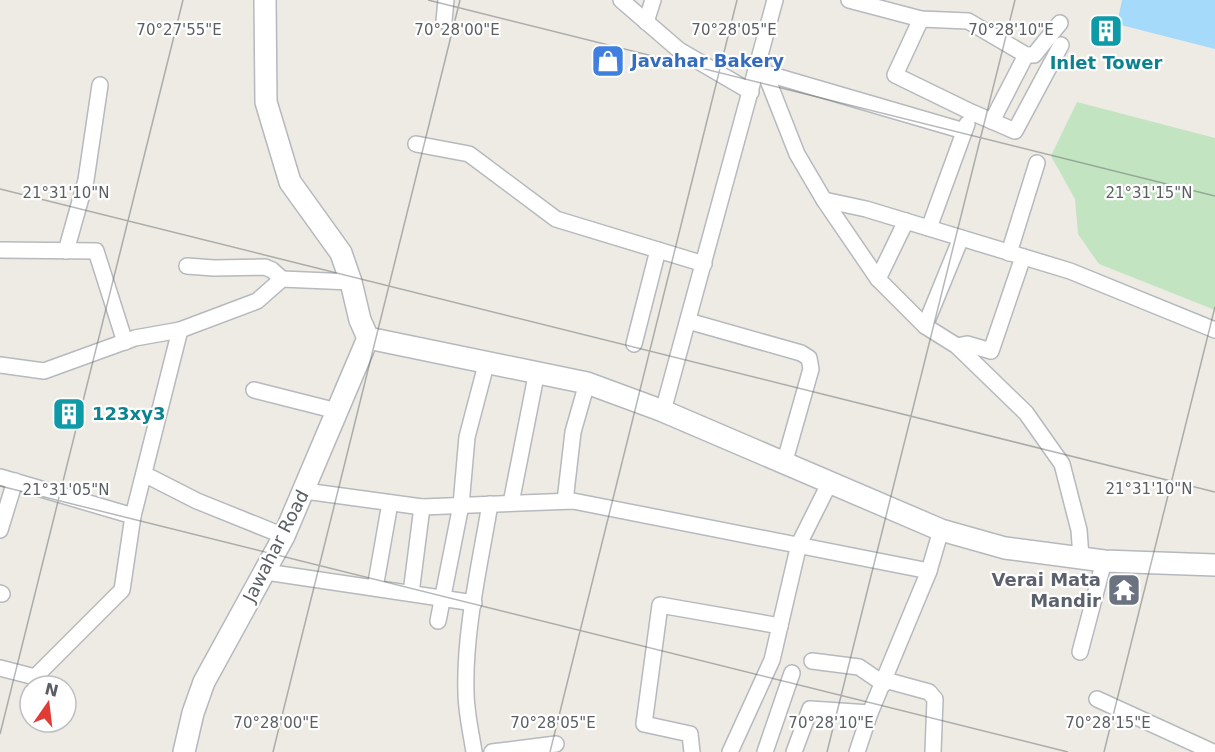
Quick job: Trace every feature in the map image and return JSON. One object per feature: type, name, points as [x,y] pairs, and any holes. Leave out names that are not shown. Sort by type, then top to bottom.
[{"type":"street","points":[[265,0],[266,102],[290,182],[341,253],[360,320],[369,338],[587,383],[663,411],[941,530],[1005,548],[1104,561],[1215,565]]},
{"type":"street","points":[[444,21],[446,0]]},
{"type":"street","points":[[621,0],[679,50],[751,92]]},
{"type":"street","points":[[646,22],[653,0]]},
{"type":"street","points":[[663,411],[751,92],[763,66],[775,0]]},
{"type":"street","points":[[850,0],[915,17],[968,21],[1026,55],[1034,55],[1060,23]]},
{"type":"street","points":[[912,0],[915,17],[895,75],[1015,131],[1061,45]]},
{"type":"street","points":[[992,121],[1026,55]]},
{"type":"street","points":[[763,66],[964,131]]},
{"type":"street","points":[[763,66],[797,154],[824,200],[878,279],[925,326],[957,346],[1026,413],[1062,464],[1079,530],[1081,557]]},
{"type":"street","points":[[66,251],[86,180],[100,85]]},
{"type":"street","points":[[929,228],[971,112]]},
{"type":"street","points":[[416,144],[469,154],[556,219],[704,264]]},
{"type":"street","points":[[957,346],[967,344],[991,351],[1037,162]]},
{"type":"street","points":[[824,200],[866,209],[1070,272],[1215,330]]},
{"type":"street","points":[[878,279],[906,221]]},
{"type":"street","points":[[925,326],[961,238]]},
{"type":"street","points":[[0,250],[96,251],[125,342]]},
{"type":"street","points":[[634,344],[658,250]]},
{"type":"street","points":[[187,266],[265,267],[282,279],[351,282]]},
{"type":"street","points":[[0,364],[44,371],[125,342],[180,330],[257,301],[282,279]]},
{"type":"street","points":[[688,321],[801,353],[809,358],[811,369],[784,464]]},
{"type":"street","points":[[0,668],[35,677],[122,590],[134,516],[180,330]]},
{"type":"street","name":"Jawahar Road","points":[[184,752],[193,713],[204,682],[284,536],[369,338]]},
{"type":"street","points":[[438,621],[461,505],[467,437],[487,361]]},
{"type":"street","points":[[512,503],[537,371]]},
{"type":"street","points":[[565,501],[573,432],[587,383]]},
{"type":"street","points":[[254,390],[338,411]]},
{"type":"street","points":[[144,474],[197,501],[284,536]]},
{"type":"street","points":[[0,530],[7,479],[134,516]]},
{"type":"street","points":[[730,752],[772,660],[799,544],[829,484]]},
{"type":"street","points":[[305,491],[422,507],[573,501],[929,571]]},
{"type":"street","points":[[375,588],[390,503]]},
{"type":"street","points":[[474,752],[466,694],[466,664],[490,504]]},
{"type":"street","points":[[411,593],[422,507]]},
{"type":"street","points":[[857,752],[870,713],[885,682],[929,571],[941,530]]},
{"type":"street","points":[[1080,652],[1104,561]]},
{"type":"street","points":[[266,572],[474,603]]},
{"type":"street","points":[[692,752],[690,734],[644,724],[660,605],[780,626]]},
{"type":"street","points":[[813,661],[859,668],[885,682],[933,695],[935,706],[933,752]]},
{"type":"street","points":[[765,752],[792,673]]},
{"type":"street","points":[[1097,699],[1213,752]]},
{"type":"street","points":[[794,752],[810,709],[870,713]]},
{"type":"street","points":[[492,752],[555,744]]},
{"type":"green space","points":[[1077,102],[1215,138],[1215,310],[1099,264],[1078,234],[1075,199],[1051,156]]},
{"type":"water","points":[[1122,0],[1215,0],[1215,49],[1117,24]]},
{"type":"place","name":"Inlet Tower","points":[[1106,31]]},
{"type":"place","name":"Javahar Bakery","points":[[608,61]]},
{"type":"place","name":"123xy3","points":[[69,414]]},
{"type":"place","name":"Verai Mata Mandir","points":[[1124,590]]}]
